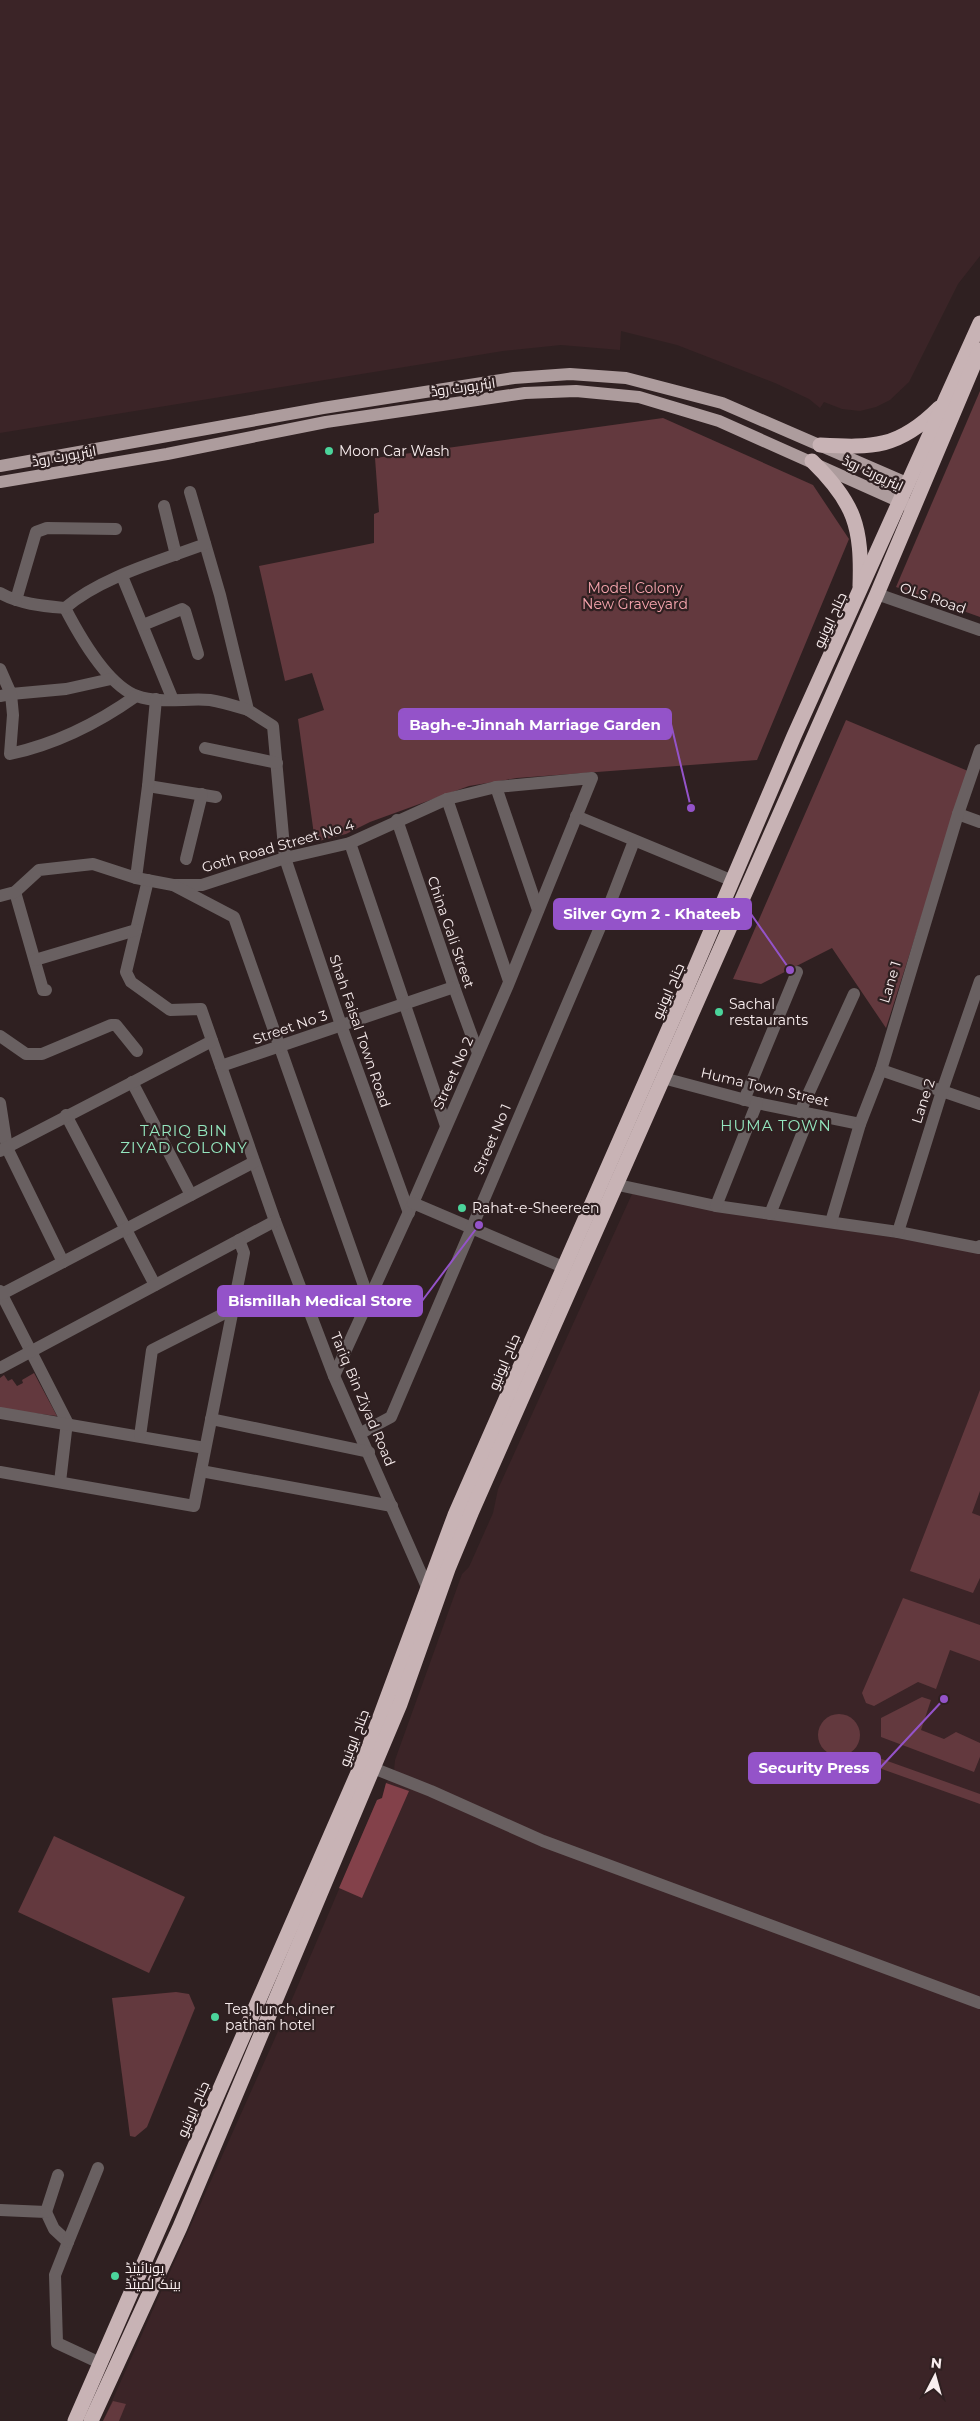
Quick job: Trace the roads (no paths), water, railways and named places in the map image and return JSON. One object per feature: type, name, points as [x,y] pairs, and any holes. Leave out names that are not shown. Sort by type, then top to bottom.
[{"type":"highway","name":"جناح ایونیو","points":[[75,2421],[180,2227],[400,1704],[446,1576],[472,1512],[618,1185],[663,1078],[877,594],[907,505],[909,484],[980,323]]},
{"type":"highway","name":"جناح ایونیو","points":[[90,2421],[107,2359],[367,1752],[427,1587],[456,1515],[734,880],[794,736],[860,592],[907,505],[980,350]]},
{"type":"highway","points":[[820,445],[858,447],[888,442],[915,429],[945,402]]},
{"type":"highway","points":[[812,461],[841,492],[856,523],[861,544],[860,592]]},
{"type":"main road","name":"ایئرپورٹ روڈ","points":[[0,466],[313,410],[514,378],[570,374],[626,378],[722,403],[909,484]]},
{"type":"main road","name":"ایئرپورٹ روڈ","points":[[0,482],[167,454],[326,422],[525,393],[576,391],[639,397],[719,421],[907,505]]},
{"type":"street","points":[[65,608],[77,631],[110,679],[136,696],[173,700],[210,700],[248,710],[220,595],[190,492]]},
{"type":"street","points":[[164,506],[176,555]]},
{"type":"street","points":[[16,600],[36,532],[48,528],[116,529]]},
{"type":"street","points":[[0,593],[16,600],[40,606],[65,608],[79,596],[122,576],[205,544]]},
{"type":"street","points":[[122,576],[173,700]]},
{"type":"street","name":"OLS Road","points":[[877,594],[980,630]]},
{"type":"street","points":[[143,625],[182,609],[185,611],[198,654]]},
{"type":"street","points":[[0,669],[5,695],[13,715],[5,756],[42,747],[57,741],[122,706],[136,696]]},
{"type":"street","points":[[5,695],[66,689],[110,679]]},
{"type":"street","name":"Tariq Bin Ziyad Road","points":[[156,699],[142,879],[136,930],[126,972],[131,982],[170,1010],[201,1009],[275,1221],[334,1376],[361,1433],[427,1587]]},
{"type":"street","name":"Shah Faisal Town Road","points":[[248,710],[273,726],[285,858],[341,1025],[411,1208]]},
{"type":"street","points":[[205,748],[277,763]]},
{"type":"street","name":"Lane 1","points":[[831,1222],[860,1124],[881,1070],[958,814],[980,750]]},
{"type":"street","name":"Goth Road Street No 4","points":[[173,885],[202,885],[285,858],[350,843],[447,798],[496,787],[592,778]]},
{"type":"street","name":"Street No 2","points":[[334,1376],[411,1208],[509,982],[592,778]]},
{"type":"street","points":[[148,786],[216,797]]},
{"type":"street","points":[[496,787],[538,910]]},
{"type":"street","points":[[186,859],[202,794]]},
{"type":"street","points":[[447,798],[509,982]]},
{"type":"street","points":[[958,814],[980,822]]},
{"type":"street","points":[[576,816],[734,880]]},
{"type":"street","name":"China Gali Street","points":[[397,820],[478,1053]]},
{"type":"street","name":"Street No 1","points":[[361,1433],[391,1417],[634,841]]},
{"type":"street","points":[[350,843],[446,1126]]},
{"type":"street","points":[[0,896],[16,892],[39,870],[93,864],[142,879],[173,885],[234,917],[369,1300]]},
{"type":"street","points":[[16,892],[43,990],[46,990]]},
{"type":"street","points":[[35,960],[136,930]]},
{"type":"street","points":[[716,1206],[750,1102],[797,972]]},
{"type":"street","name":"Lane 2","points":[[898,1232],[942,1091],[980,981]]},
{"type":"street","name":"Street No 3","points":[[220,1066],[454,987]]},
{"type":"street","points":[[770,1214],[805,1113],[854,994]]},
{"type":"street","points":[[0,1036],[26,1054],[42,1054],[111,1025],[116,1025],[137,1051]]},
{"type":"street","points":[[3,1150],[212,1041]]},
{"type":"street","points":[[881,1070],[980,1104]]},
{"type":"street","name":"Huma Town Street","points":[[663,1078],[750,1102],[860,1124]]},
{"type":"street","points":[[132,1082],[191,1195]]},
{"type":"street","points":[[0,1103],[3,1150],[63,1262]]},
{"type":"street","points":[[66,1116],[155,1284]]},
{"type":"street","points":[[60,1482],[67,1422],[2,1296],[126,1228],[254,1162]]},
{"type":"street","points":[[618,1185],[716,1206],[898,1232],[980,1247]]},
{"type":"street","points":[[411,1208],[470,1228],[563,1267]]},
{"type":"street","points":[[0,1368],[275,1221]]},
{"type":"street","points":[[0,1472],[194,1506],[244,1254],[239,1240]]},
{"type":"street","points":[[140,1436],[152,1350],[233,1309]]},
{"type":"street","points":[[0,1413],[67,1422],[205,1448]]},
{"type":"street","points":[[211,1419],[369,1452]]},
{"type":"street","points":[[201,1471],[392,1506]]},
{"type":"street","points":[[373,1768],[431,1791],[543,1841],[980,2003]]},
{"type":"street","points":[[98,2168],[55,2275],[57,2344],[107,2359]]},
{"type":"street","points":[[58,2176],[46,2212],[54,2229],[68,2242]]},
{"type":"street","points":[[0,2210],[46,2212]]},
{"type":"place","name":"Moon Car Wash","points":[[329,451]]},
{"type":"place","name":"Bagh-e-Jinnah Marriage Garden","points":[[691,808]]},
{"type":"place","name":"Silver Gym 2 - Khateeb","points":[[790,970]]},
{"type":"place","name":"Sachal restaurants","points":[[719,1012]]},
{"type":"place","name":"Rahat-e-Sheereen","points":[[462,1208]]},
{"type":"place","name":"Bismillah Medical Store","points":[[479,1225]]},
{"type":"place","name":"Security Press","points":[[944,1699]]},
{"type":"place","name":"Tea, lunch,diner pathan hotel","points":[[215,2017]]},
{"type":"place","name":"یونائیٹڈ بینک لمیٹڈ","points":[[115,2276]]},
{"type":"district","name":"HUMA TOWN","points":[[776,1125]]},
{"type":"district","name":"TARIQ BIN ZIYAD COLONY","points":[[184,1138]]},
{"type":"park label","name":"Model Colony New Graveyard","points":[[635,596]]}]
